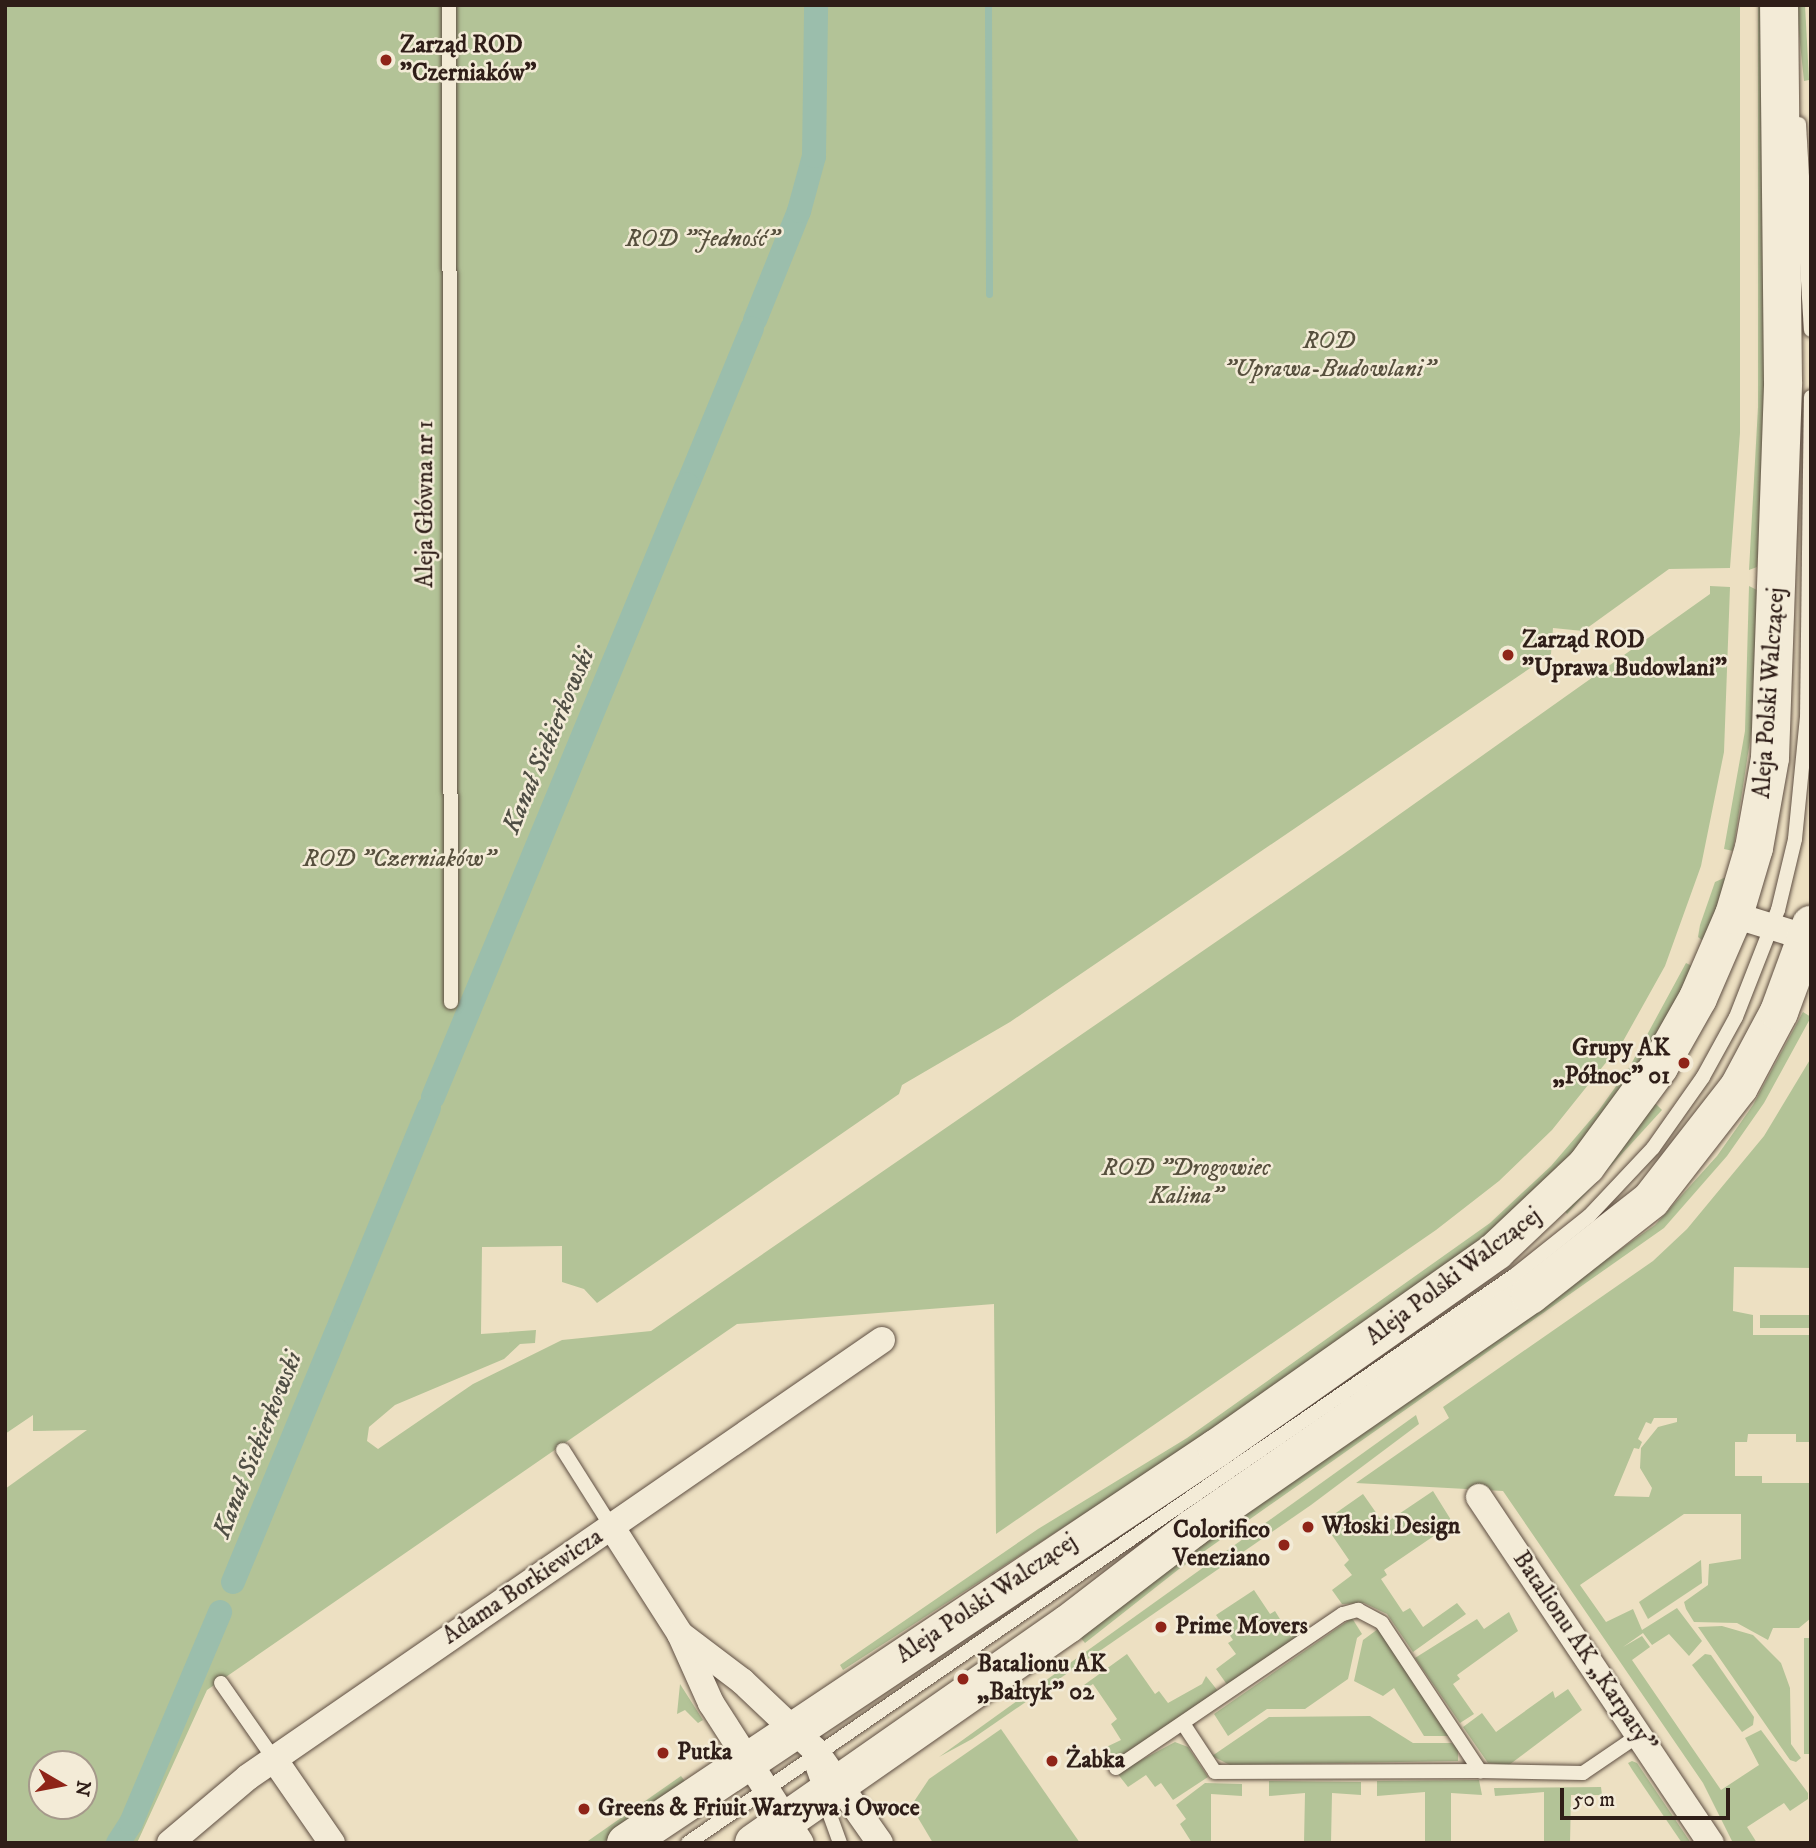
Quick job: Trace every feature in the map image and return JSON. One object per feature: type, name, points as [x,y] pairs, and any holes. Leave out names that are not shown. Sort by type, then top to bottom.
[{"type":"main road","name":"Aleja Polski Walczącej","points":[[754,1843],[807,1747],[1217,1448],[1496,1251],[1586,1166],[1625,1118],[1692,1010],[1734,915],[1764,806],[1776,670],[1784,288],[1779,9]]},
{"type":"main road","name":"Aleja Polski Walczącej","points":[[626,1843],[775,1802],[831,1790],[1068,1624],[1194,1528],[1530,1295],[1651,1200],[1739,1087],[1779,1012],[1800,932]]},
{"type":"street","points":[[1734,915],[1800,932]]},
{"type":"street","name":"Adama Borkiewicza","points":[[170,1843],[274,1759],[882,1340]]},
{"type":"street","name":"Batalionu AK „Karpaty”","points":[[1479,1496],[1711,1843]]},
{"type":"street","points":[[611,1526],[680,1634],[711,1703],[775,1802]]},
{"type":"street","points":[[680,1634],[717,1660],[807,1747],[831,1790],[880,1843]]},
{"type":"street","points":[[274,1759],[332,1843]]},
{"type":"lane","name":"Aleja Główna nr 1","points":[[449,5],[451,1002]]},
{"type":"lane","points":[[1779,9],[1797,96],[1811,330]]},
{"type":"lane","points":[[1810,312],[1811,296]]},
{"type":"lane","points":[[807,1747],[1475,1303],[1579,1225],[1633,1172],[1705,1074],[1746,997],[1800,932],[1795,839],[1807,717],[1811,397]]},
{"type":"lane","points":[[563,1450],[611,1526]]},
{"type":"lane","points":[[1116,1768],[1184,1725],[1343,1614],[1358,1610],[1382,1623],[1480,1771]]},
{"type":"lane","points":[[221,1684],[274,1759]]},
{"type":"lane","points":[[1184,1725],[1215,1772],[1583,1773],[1639,1735]]},
{"type":"lane","points":[[831,1790],[840,1843]]},
{"type":"lane","points":[[688,1843],[775,1802]]},
{"type":"green space","points":[[5,5],[1740,5],[1740,433],[1730,568],[1669,569],[1583,631],[1553,628],[1551,654],[1010,1022],[902,1085],[899,1094],[597,1303],[584,1289],[562,1282],[562,1246],[482,1247],[481,1334],[536,1330],[535,1343],[520,1344],[504,1359],[395,1405],[369,1427],[367,1441],[378,1449],[473,1384],[562,1340],[651,1331],[1345,853],[1710,594],[1710,586],[1730,587],[1724,752],[1701,866],[1665,966],[1612,1061],[1608,1060],[1552,1130],[1499,1181],[1436,1230],[996,1534],[994,1304],[737,1324],[207,1690],[137,1843],[5,1843],[5,1489],[87,1430],[33,1431],[33,1415],[5,1434]]},
{"type":"green space","points":[[1758,5],[1763,5],[1767,423],[1757,567],[1749,570],[1758,407]]},
{"type":"green space","points":[[1796,5],[1805,5],[1809,80],[1804,81]]},
{"type":"green space","points":[[1749,586],[1757,590],[1752,728],[1733,851],[1724,849],[1745,731]]},
{"type":"green space","points":[[1726,877],[1707,944],[1698,937],[1700,925],[1715,882]]},
{"type":"green space","points":[[1686,963],[1694,967],[1635,1074],[1568,1161],[1475,1248],[1141,1477],[843,1670],[840,1665],[1038,1529],[1187,1438],[1490,1223],[1551,1166],[1599,1110],[1629,1068]]},
{"type":"green space","points":[[1803,1012],[1811,1017],[1764,1103],[1727,1156],[1664,1228],[1179,1569],[1085,1643],[1079,1636],[1258,1503],[1655,1225],[1717,1156],[1753,1105]]},
{"type":"green space","points":[[1811,1058],[1811,1268],[1734,1267],[1733,1311],[1753,1315],[1753,1335],[1811,1335],[1811,1442],[1796,1442],[1796,1434],[1748,1434],[1747,1442],[1735,1442],[1735,1476],[1762,1476],[1762,1483],[1811,1483],[1811,1618],[1799,1628],[1773,1628],[1768,1640],[1737,1623],[1694,1622],[1684,1602],[1708,1585],[1709,1564],[1741,1559],[1741,1514],[1684,1514],[1580,1585],[1606,1622],[1633,1609],[1642,1630],[1677,1608],[1702,1641],[1689,1656],[1669,1634],[1652,1645],[1643,1633],[1623,1647],[1642,1636],[1650,1647],[1632,1660],[1721,1790],[1759,1765],[1745,1738],[1761,1730],[1808,1793],[1808,1799],[1790,1811],[1784,1803],[1747,1827],[1757,1843],[1733,1843],[1703,1783],[1503,1491],[1356,1483],[1449,1418],[1443,1407],[1653,1261],[1687,1229],[1764,1136]],"holes":[[[1654,1418],[1677,1418],[1677,1422],[1658,1427],[1641,1448],[1640,1468],[1652,1488],[1649,1497],[1614,1496],[1634,1448],[1639,1449],[1642,1442],[1638,1439],[1646,1422],[1651,1424]]]},
{"type":"green space","points":[[1654,1102],[1662,1110],[1567,1214],[1564,1210]]},
{"type":"green space","points":[[1760,1315],[1811,1315],[1811,1328],[1760,1328]]},
{"type":"green space","points":[[1416,1415],[1419,1424],[1311,1505],[972,1739],[939,1757]]},
{"type":"green space","points":[[1433,1491],[1456,1528],[1450,1532],[1447,1527],[1384,1570],[1387,1575],[1381,1579],[1403,1612],[1410,1608],[1423,1627],[1457,1603],[1466,1614],[1413,1652],[1387,1614],[1364,1603],[1342,1604],[1332,1590],[1352,1575],[1344,1565],[1349,1560],[1323,1522],[1363,1494],[1384,1524]]},
{"type":"green space","points":[[1701,1560],[1702,1583],[1648,1619],[1639,1602]]},
{"type":"green space","points":[[1254,1590],[1270,1614],[1275,1611],[1283,1624],[1287,1621],[1299,1636],[1228,1686],[1216,1669],[1236,1654],[1228,1643],[1233,1640],[1216,1615]]},
{"type":"green space","points":[[1509,1612],[1518,1631],[1457,1675],[1460,1679],[1453,1684],[1474,1714],[1460,1723],[1415,1658],[1477,1619],[1484,1629]]},
{"type":"green space","points":[[1352,1618],[1362,1634],[1357,1638],[1348,1679],[1305,1709],[1267,1709],[1228,1736],[1214,1714]]},
{"type":"green space","points":[[1722,1626],[1753,1635],[1781,1663],[1790,1688],[1791,1744],[1801,1758],[1796,1762],[1790,1760],[1698,1627]]},
{"type":"green space","points":[[1378,1629],[1452,1736],[1424,1736],[1394,1688],[1383,1696],[1354,1681],[1363,1640]]},
{"type":"green space","points":[[1804,1638],[1811,1638],[1811,1754],[1804,1754]]},
{"type":"green space","points":[[1127,1654],[1155,1694],[1159,1691],[1168,1703],[1202,1684],[1206,1676],[1218,1691],[1111,1765],[1100,1750],[1121,1740],[1111,1724],[1117,1719],[1093,1684],[1087,1688],[1084,1685]]},
{"type":"green space","points":[[1705,1654],[1711,1655],[1754,1717],[1753,1725],[1742,1732],[1692,1665]]},
{"type":"green space","points":[[680,1684],[703,1720],[698,1723],[685,1710],[677,1714]]},
{"type":"green space","points":[[1568,1689],[1582,1710],[1509,1765],[1488,1763],[1463,1727],[1482,1713],[1496,1732],[1553,1691],[1555,1698]]},
{"type":"green space","points":[[1370,1716],[1413,1743],[1452,1743],[1458,1749],[1458,1761],[1230,1765],[1212,1756],[1269,1717]]},
{"type":"green space","points":[[1001,1729],[1080,1843],[933,1843],[911,1806],[929,1779]]},
{"type":"green space","points":[[1175,1742],[1188,1747],[1208,1777],[1173,1800],[1161,1783],[1155,1787],[1146,1775],[1128,1787],[1117,1773]]},
{"type":"green space","points":[[1628,1763],[1637,1763],[1691,1843],[1682,1843]]},
{"type":"green space","points":[[681,1776],[688,1785],[602,1843],[585,1843]]},
{"type":"green space","points":[[1479,1780],[1482,1795],[1451,1793],[1451,1843],[1425,1843],[1425,1792],[1377,1796],[1377,1781]]},
{"type":"green space","points":[[1269,1781],[1361,1782],[1361,1795],[1332,1793],[1331,1843],[1304,1843],[1305,1793],[1269,1796]]},
{"type":"green space","points":[[1205,1783],[1242,1784],[1242,1796],[1211,1794],[1211,1843],[1192,1843],[1180,1824],[1186,1819],[1176,1805]]},
{"type":"green space","points":[[1601,1787],[1602,1795],[1571,1795],[1570,1843],[1544,1843],[1544,1792],[1495,1796],[1494,1788]]},
{"type":"waterway","name":"Kanał Siekierkowski","points":[[755,320],[799,211],[814,156],[816,5]]},
{"type":"waterway","points":[[988,5],[989,294]]},
{"type":"waterway","name":"Kanał Siekierkowski","points":[[689,481],[752,328]]},
{"type":"waterway","name":"Kanał Siekierkowski","points":[[433,1097],[687,485]]},
{"type":"waterway","name":"Kanał Siekierkowski","points":[[339,1326],[429,1108]]},
{"type":"waterway","name":"Kanał Siekierkowski","points":[[233,1582],[337,1331]]},
{"type":"waterway","name":"Kanał Siekierkowski","points":[[118,1843],[131,1823],[220,1612]]},
{"type":"place","name":"Zarząd ROD \"Czerniaków\"","points":[[386,60]]},
{"type":"place","name":"Zarząd ROD \"Uprawa Budowlani\"","points":[[1508,655]]},
{"type":"place","name":"Grupy AK „Północ” 01","points":[[1684,1063]]},
{"type":"place","name":"Włoski Design","points":[[1308,1527]]},
{"type":"place","name":"Colorifico Veneziano","points":[[1284,1545]]},
{"type":"place","name":"Prime Movers","points":[[1161,1627]]},
{"type":"place","name":"Batalionu AK „Bałtyk” 02","points":[[963,1679]]},
{"type":"place","name":"Putka","points":[[663,1753]]},
{"type":"place","name":"Żabka","points":[[1052,1761]]},
{"type":"place","name":"Greens & Friuit Warzywa i Owoce","points":[[584,1809]]},
{"type":"park label","name":"ROD \"Jedność\"","points":[[702,240]]},
{"type":"park label","name":"ROD \"Uprawa-Budowlani\"","points":[[1329,356]]},
{"type":"park label","name":"ROD \"Czerniaków\"","points":[[399,860]]},
{"type":"park label","name":"ROD \"Drogowiec Kalina\"","points":[[1186,1183]]}]
